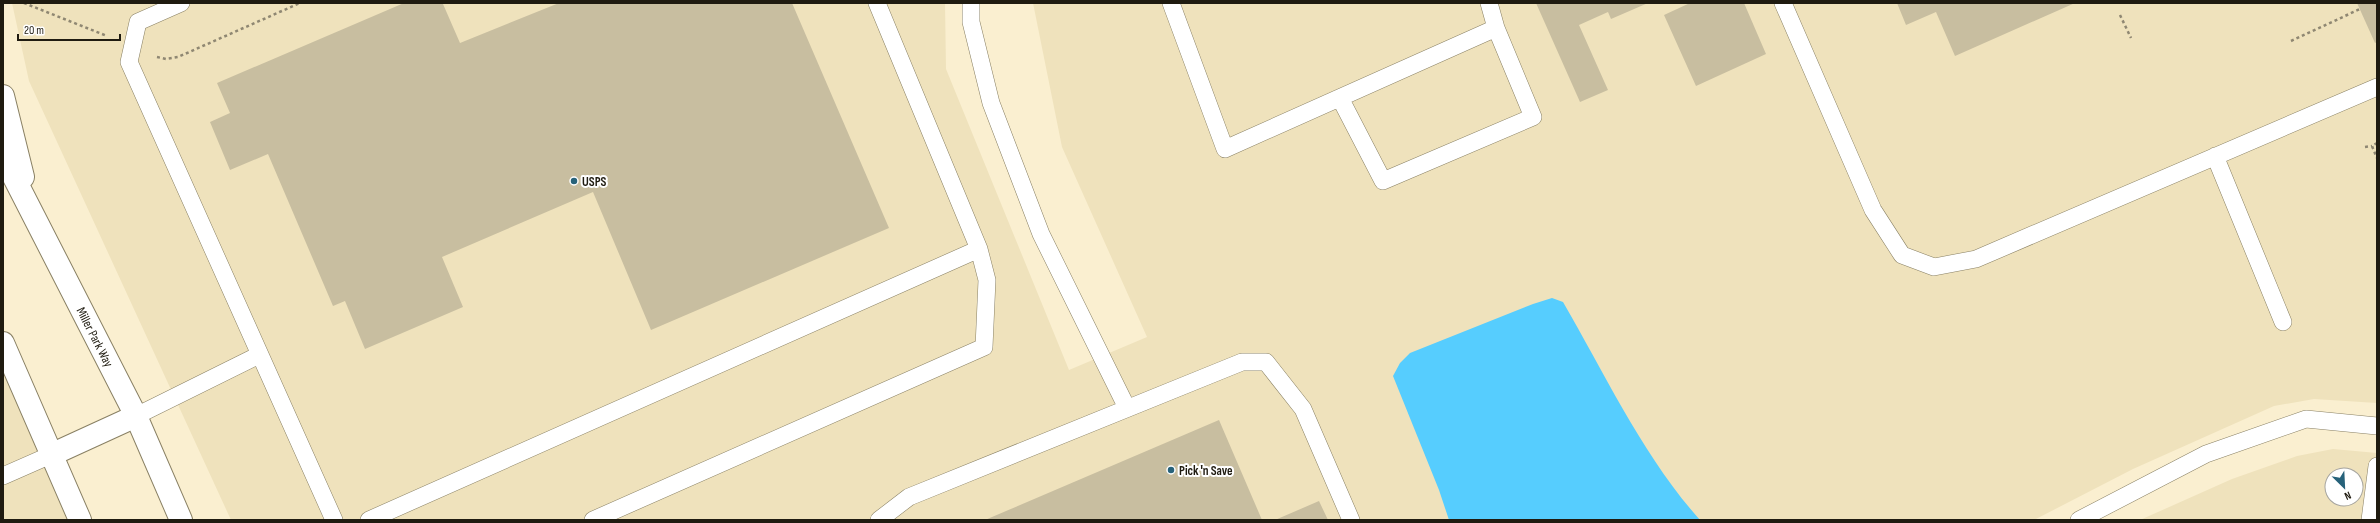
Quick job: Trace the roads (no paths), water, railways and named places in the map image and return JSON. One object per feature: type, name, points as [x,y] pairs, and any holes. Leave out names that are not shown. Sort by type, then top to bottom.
[{"type":"main road","points":[[3,96],[32,213]]},
{"type":"main road","name":"Miller Park Way","points":[[3,156],[136,416],[181,520]]},
{"type":"main road","points":[[3,343],[53,454],[80,520]]},
{"type":"main road","points":[[53,454],[136,416]]},
{"type":"lane","points":[[182,3],[138,22],[129,62],[334,520]]},
{"type":"lane","points":[[593,520],[984,347],[987,280],[978,248],[877,3]]},
{"type":"lane","points":[[971,3],[971,22],[991,103],[1041,234],[1127,408]]},
{"type":"lane","points":[[1171,3],[1225,148],[1496,28]]},
{"type":"lane","points":[[1340,98],[1383,181],[1534,117],[1496,28],[1489,3]]},
{"type":"lane","points":[[1782,3],[1873,210],[1902,255],[1934,267],[1976,259],[2377,87]]},
{"type":"lane","points":[[2215,156],[2283,322]]},
{"type":"lane","points":[[369,520],[978,248]]},
{"type":"lane","points":[[136,416],[259,355]]},
{"type":"lane","points":[[879,520],[909,497],[1242,362],[1266,362],[1303,409],[1351,520]]},
{"type":"lane","points":[[2078,520],[2206,454],[2306,419],[2377,426]]},
{"type":"lane","points":[[3,476],[53,454]]},
{"type":"lane","points":[[2370,520],[2377,466]]},
{"type":"water","points":[[1552,298],[1563,302],[1626,415],[1661,469],[1700,520],[1449,520],[1439,490],[1393,376],[1400,363],[1410,353],[1533,304]]},
{"type":"place","name":"USPS","points":[[574,181]]},
{"type":"place","name":"Pick 'n Save","points":[[1171,470]]}]
